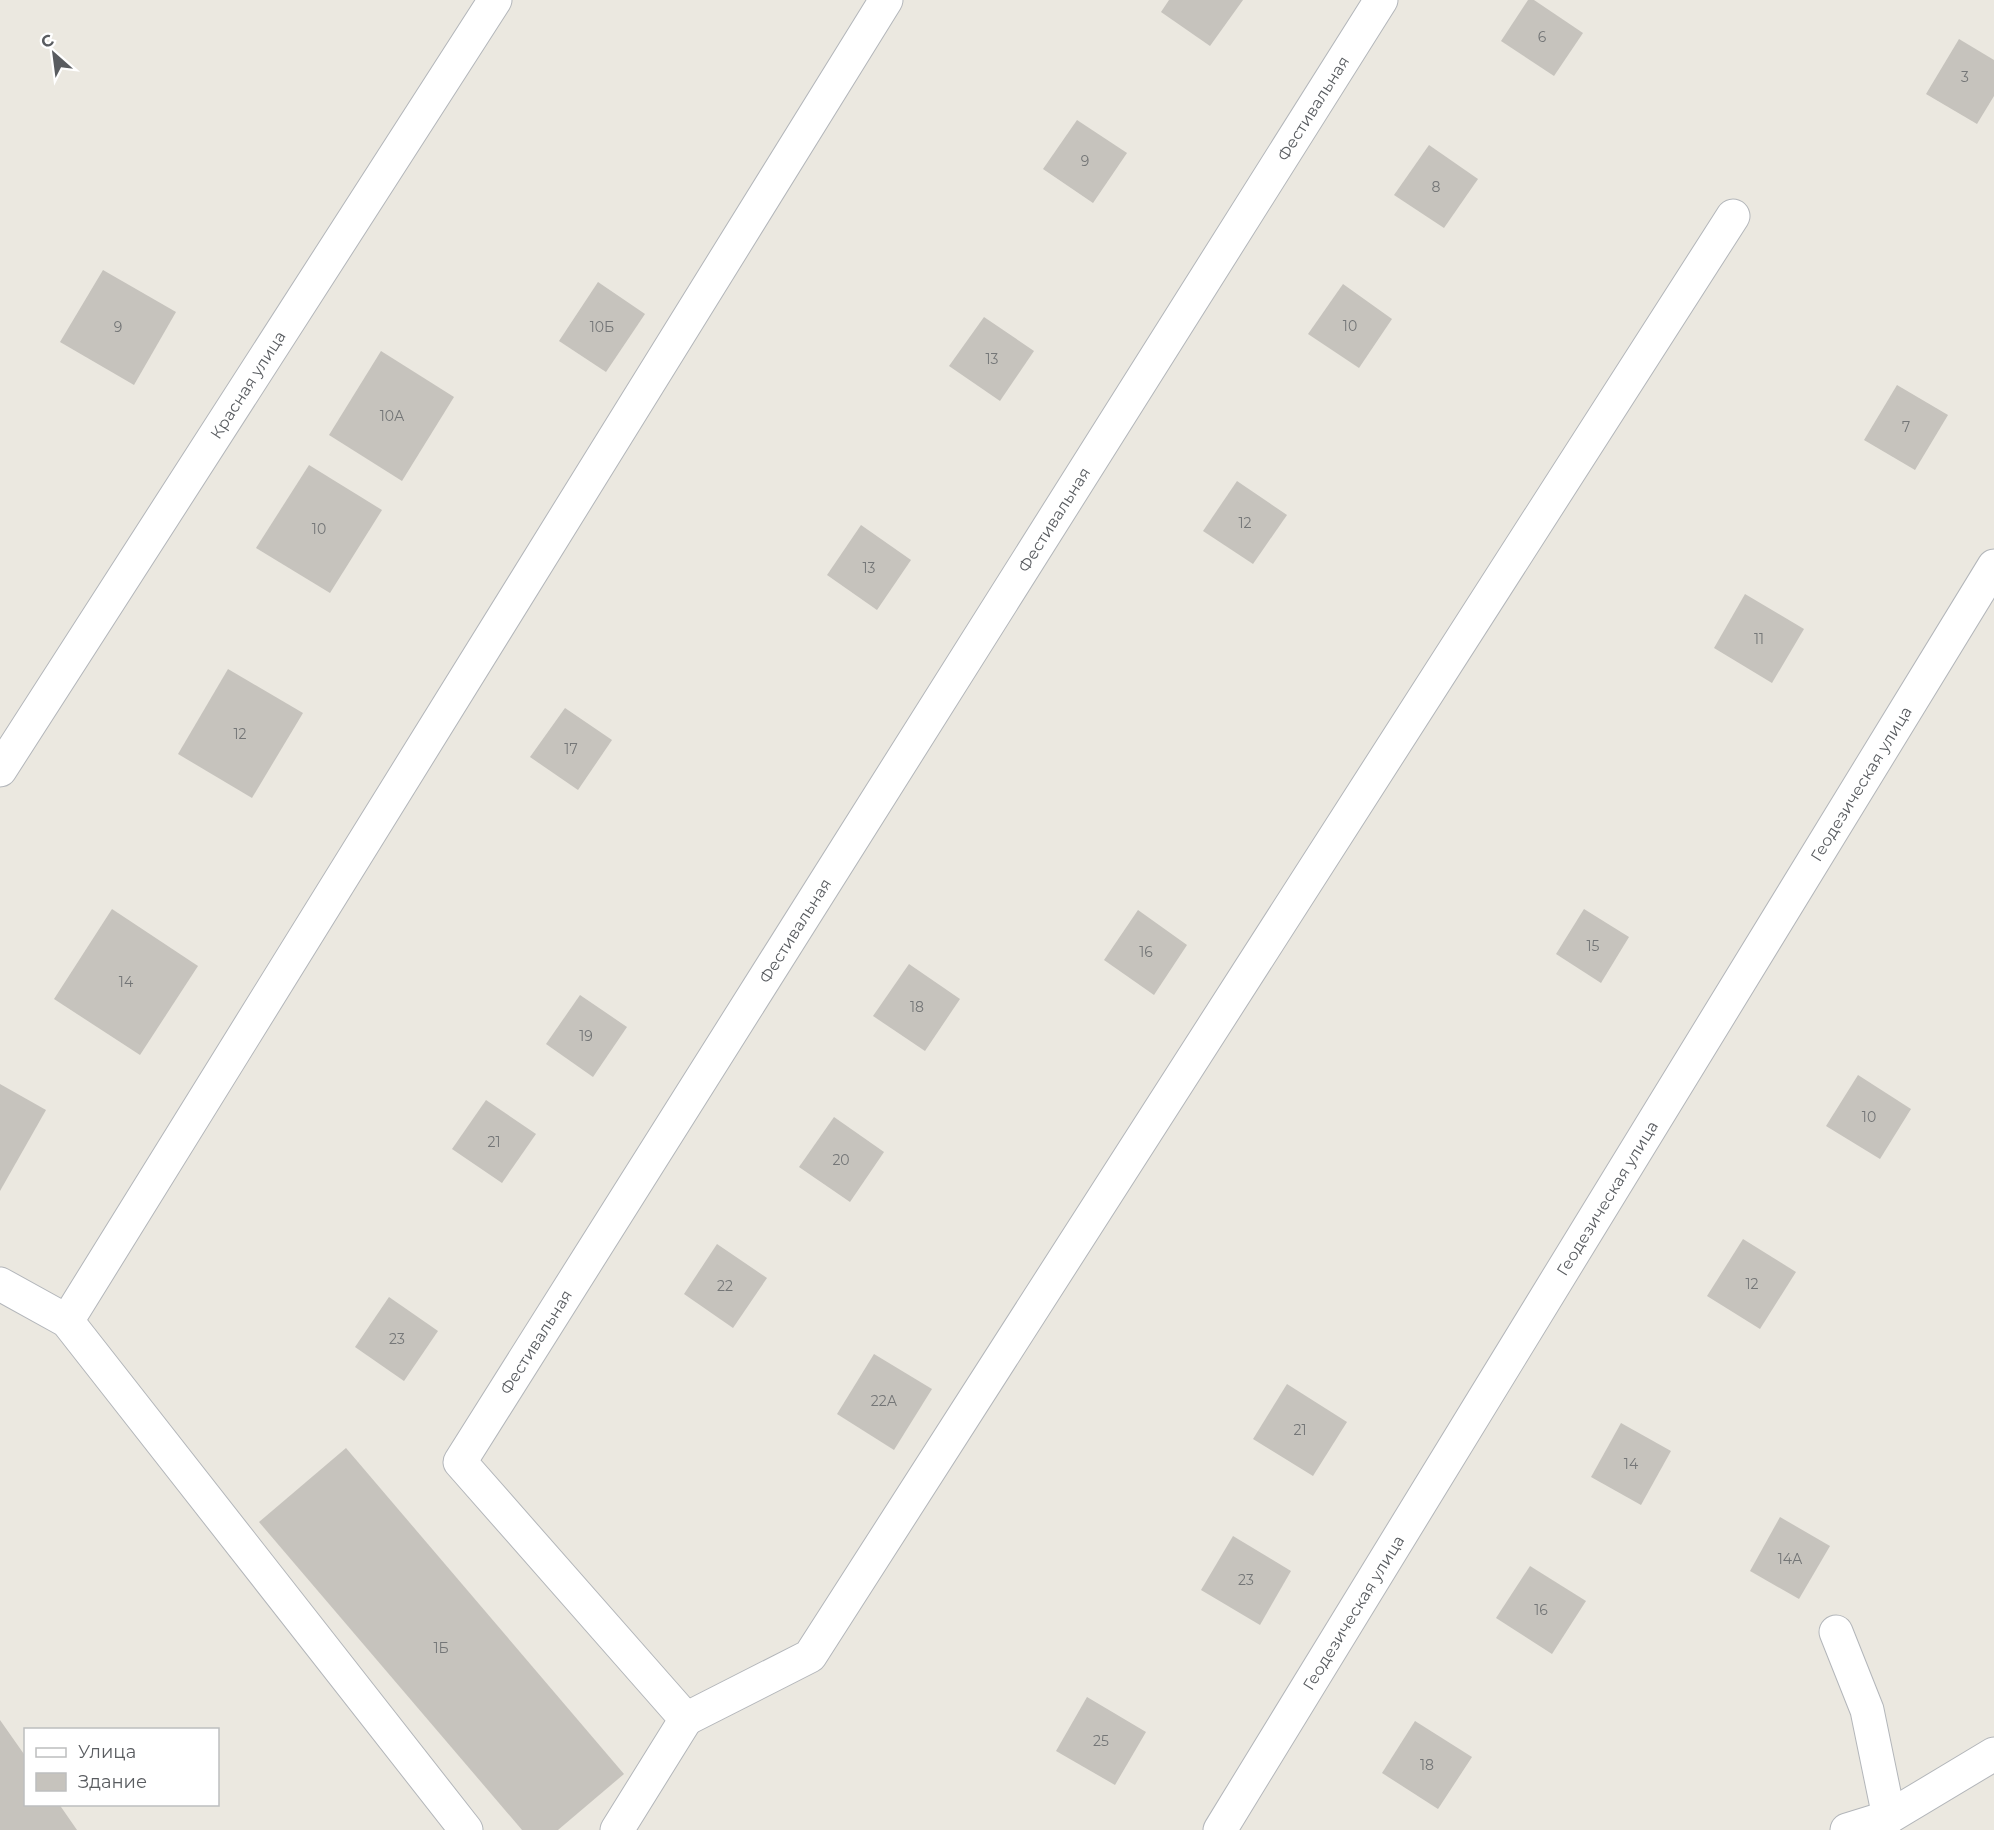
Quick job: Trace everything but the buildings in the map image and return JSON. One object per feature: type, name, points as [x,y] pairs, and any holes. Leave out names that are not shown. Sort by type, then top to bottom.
[{"type":"street","name":"Красная улица","points":[[0,770],[495,0]]},
{"type":"street","points":[[66,1321],[886,0]]},
{"type":"street","name":"Фестивальная","points":[[686,1719],[460,1462],[1381,0]]},
{"type":"street","points":[[617,1830],[686,1719],[810,1656],[1734,216]]},
{"type":"street","name":"Геодезическая улица","points":[[1220,1830],[1994,566]]},
{"type":"street","points":[[0,1284],[66,1321],[466,1830]]},
{"type":"street","points":[[1836,1632],[1867,1710],[1889,1817]]},
{"type":"street","points":[[1847,1830],[1889,1817],[1994,1754]]}]
